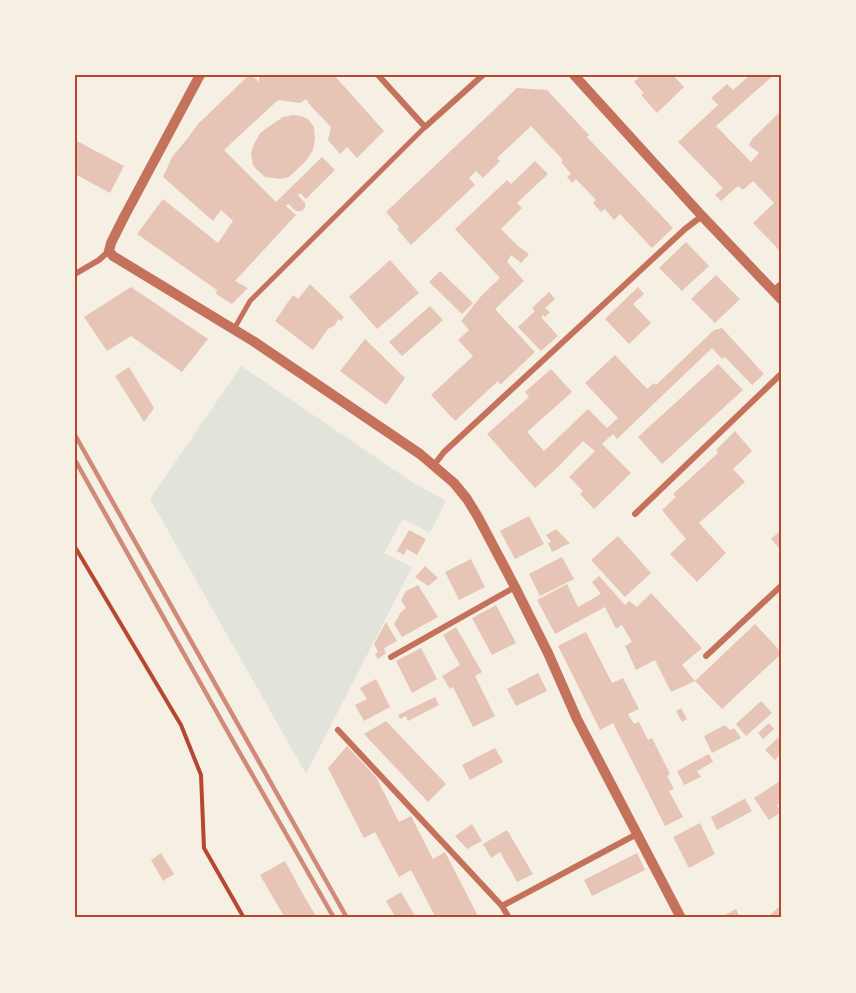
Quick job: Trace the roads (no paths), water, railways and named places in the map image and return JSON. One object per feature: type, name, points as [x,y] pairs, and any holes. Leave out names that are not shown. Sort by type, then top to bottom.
[{"type":"street","points":[[75,274],[99,260],[109,251],[111,243],[200,75]]},
{"type":"street","points":[[378,75],[425,128]]},
{"type":"street","points":[[234,329],[250,301],[425,128],[483,75]]},
{"type":"street","points":[[574,75],[702,216],[778,291]]},
{"type":"street","points":[[434,465],[444,452],[685,229],[702,216]]},
{"type":"street","points":[[109,251],[234,329],[434,465],[454,483],[478,517],[515,587],[548,653],[577,719],[681,918]]},
{"type":"street","points":[[635,514],[781,374]]},
{"type":"street","points":[[706,656],[781,586]]},
{"type":"street","points":[[392,657],[515,587]]},
{"type":"street","points":[[338,730],[502,906],[509,918]]},
{"type":"street","points":[[502,906],[637,834]]},
{"type":"railway","points":[[75,435],[347,918]]},
{"type":"railway","points":[[75,460],[334,918]]}]
